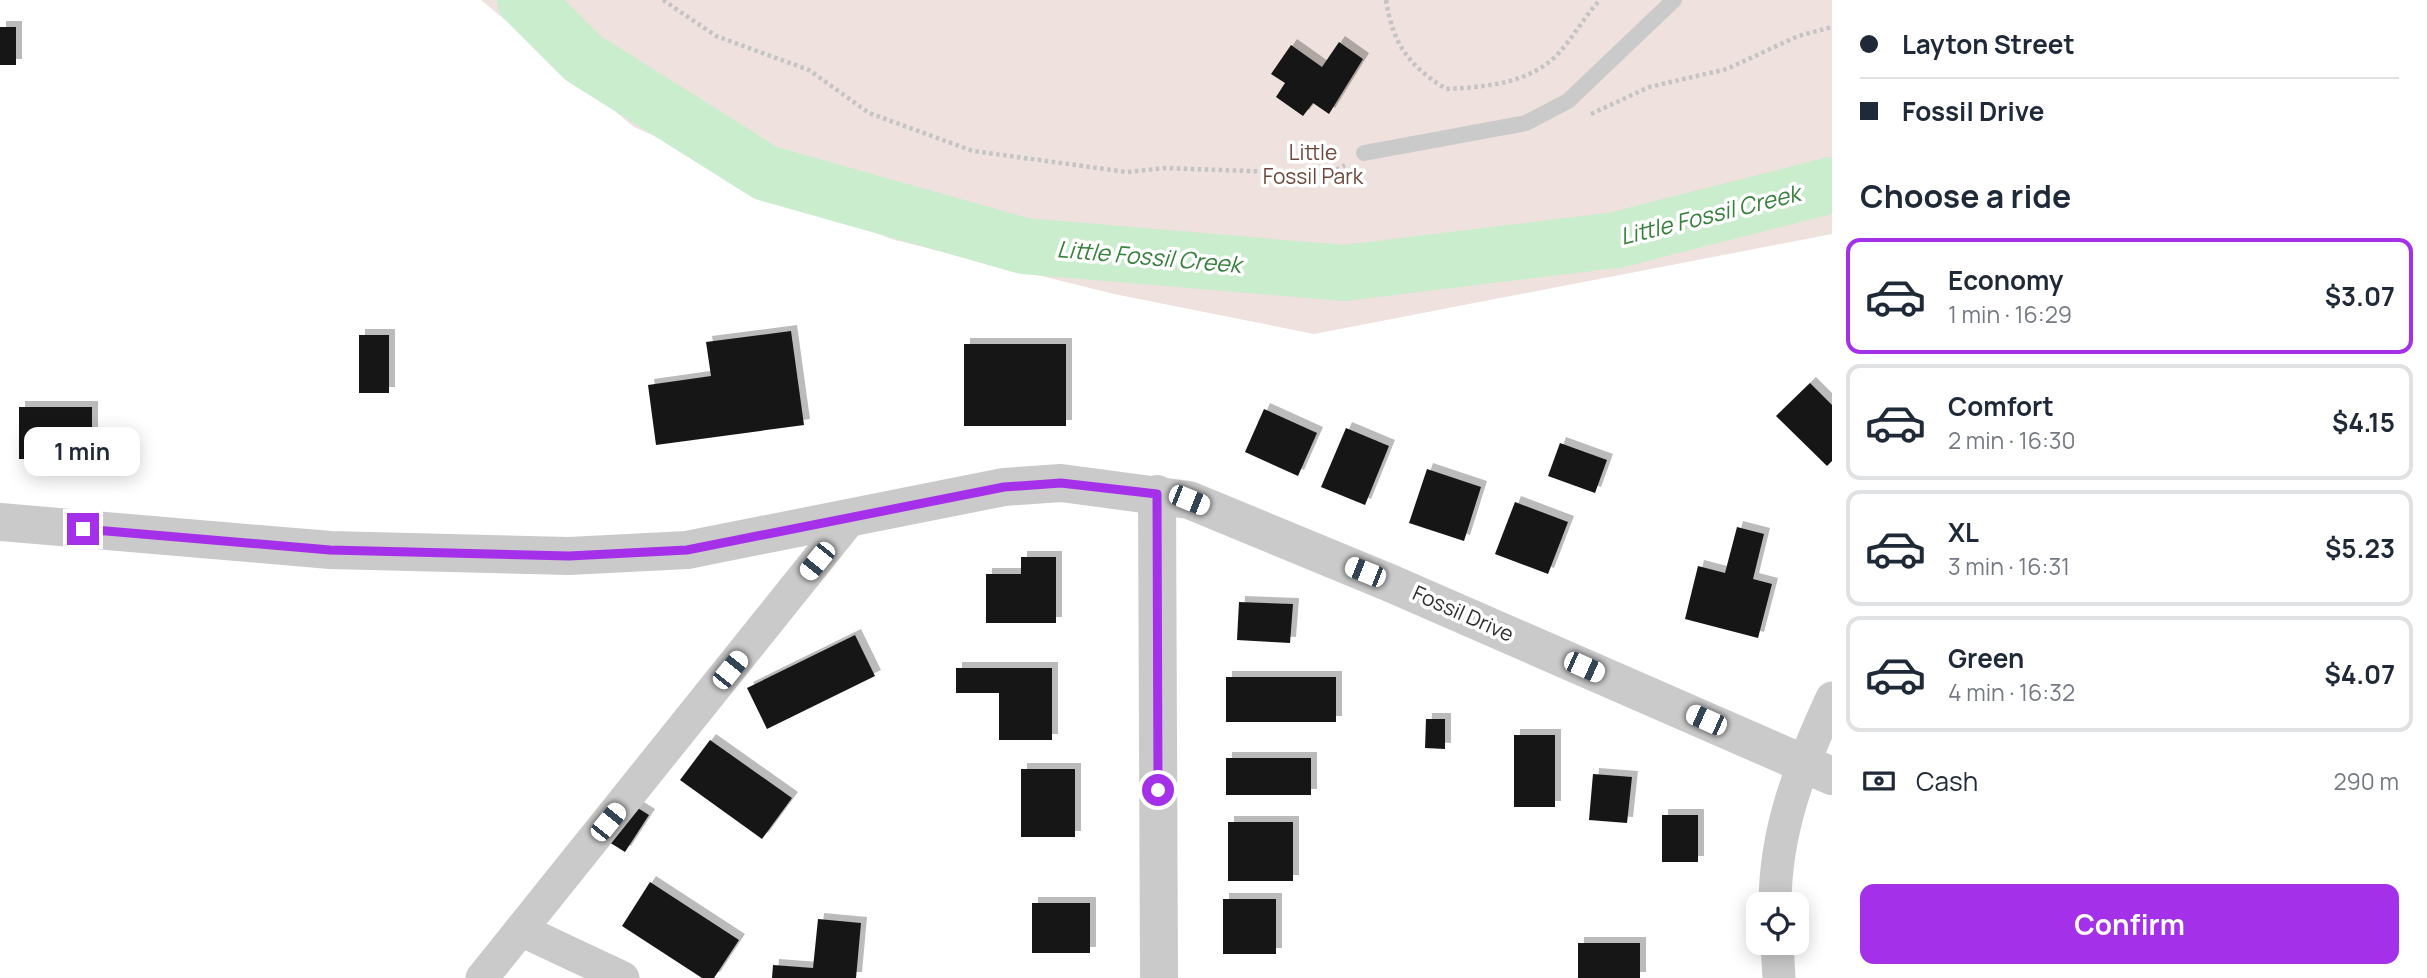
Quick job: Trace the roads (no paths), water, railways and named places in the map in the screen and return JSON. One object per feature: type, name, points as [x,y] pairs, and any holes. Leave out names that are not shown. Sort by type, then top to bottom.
[{"type":"street","name":"Fossil Drive","points":[[0,522],[330,550],[569,556],[687,550],[1004,487],[1061,483],[1157,494],[1189,500],[1390,583],[1817,769]]},
{"type":"street","points":[[1157,494],[1159,978]]},
{"type":"street","points":[[482,978],[851,518]]},
{"type":"street","points":[[1776,892],[1783,828],[1817,769],[1832,698]]},
{"type":"street","points":[[521,930],[623,978]]},
{"type":"street","points":[[1778,955],[1779,978]]},
{"type":"lane","points":[[1364,153],[1526,122],[1568,100],[1605,68],[1674,0]]},
{"type":"waterway","name":"Little Fossil Creek","points":[[525,0],[583,58],[766,173],[1024,246],[1344,273],[1616,240],[1832,185]]},
{"type":"park label","name":"Little Fossil Park","points":[[1313,165]]}]
